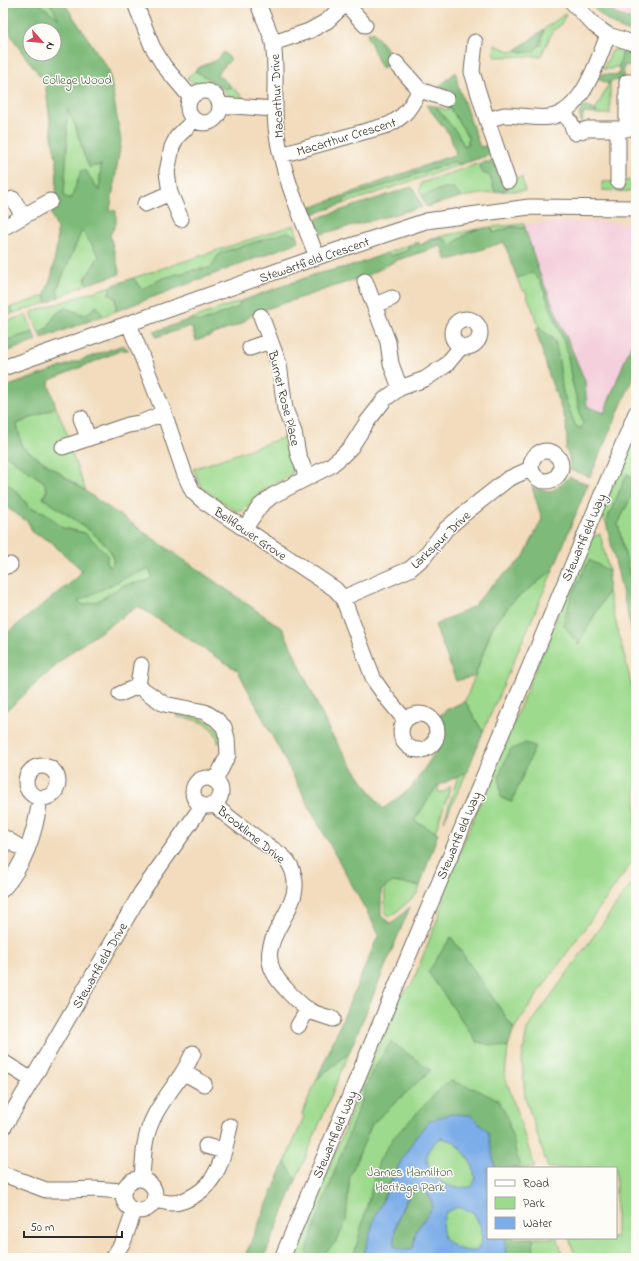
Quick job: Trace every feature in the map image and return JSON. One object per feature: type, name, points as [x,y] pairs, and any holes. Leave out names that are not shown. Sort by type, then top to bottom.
[{"type":"street","points":[[135,3],[152,46],[164,66],[191,98]]},
{"type":"street","name":"Macarthur Drive","points":[[258,3],[273,43],[275,75],[274,109],[281,155],[317,257]]},
{"type":"street","points":[[273,43],[309,31],[327,21],[345,3],[365,25]]},
{"type":"street","points":[[573,3],[594,25],[608,35],[636,44]]},
{"type":"street","points":[[487,120],[503,115],[550,117],[563,112],[576,102],[589,81],[608,35]]},
{"type":"street","points":[[475,42],[472,72],[508,181]]},
{"type":"street","points":[[396,63],[420,90],[446,99]]},
{"type":"street","points":[[563,112],[570,121],[575,133],[587,129],[627,130],[627,82],[636,82]]},
{"type":"street","name":"Macarthur Crescent","points":[[281,155],[388,126],[401,119],[412,106],[420,90]]},
{"type":"street","points":[[202,91],[214,94],[220,105],[220,112],[217,118],[206,124],[199,123],[194,120],[188,109],[188,103],[191,98],[196,93],[202,91]]},
{"type":"street","points":[[220,105],[274,109]]},
{"type":"street","points":[[181,219],[170,193],[167,172],[172,148],[178,137],[194,120]]},
{"type":"street","points":[[618,129],[618,181]]},
{"type":"street","points":[[145,204],[170,193]]},
{"type":"street","points":[[13,199],[23,216]]},
{"type":"street","points":[[3,228],[50,201]]},
{"type":"street","name":"Stewartfield Crescent","points":[[3,368],[317,257],[426,221],[529,207],[636,208]]},
{"type":"street","points":[[365,281],[388,342],[391,364],[400,388]]},
{"type":"street","points":[[374,305],[392,298]]},
{"type":"street","name":"Burnet Rose Place","points":[[261,316],[278,364],[285,409],[294,432],[298,454],[308,477]]},
{"type":"street","name":"Bellflower Grove","points":[[129,324],[164,413],[185,475],[193,492],[335,589],[343,598],[374,680],[405,720]]},
{"type":"street","name":"Burnet Rose Place","points":[[250,348],[270,341]]},
{"type":"street","points":[[245,528],[260,506],[272,496],[330,466],[341,458],[351,447],[367,422],[385,399],[400,388],[425,379],[446,365],[461,347]]},
{"type":"street","points":[[63,447],[164,413]]},
{"type":"street","name":"Stewartfield Way","points":[[282,1258],[636,413]]},
{"type":"street","points":[[81,418],[88,438]]},
{"type":"street","name":"Larkspur Drive","points":[[343,598],[410,569],[424,557],[446,530],[465,514],[508,479],[530,469]]},
{"type":"street","points":[[138,686],[141,665]]},
{"type":"street","points":[[120,694],[138,686]]},
{"type":"street","points":[[138,686],[164,704],[205,712],[216,719],[224,727],[228,738],[228,755],[215,781]]},
{"type":"street","points":[[207,778],[218,784],[221,793],[218,801],[208,805],[198,804],[192,792],[195,784],[207,778]]},
{"type":"street","points":[[3,889],[18,868],[26,851],[37,818],[40,798]]},
{"type":"street","name":"Brooklime Drive","points":[[208,805],[224,814],[282,856],[290,865],[295,879],[295,894],[290,907],[275,932],[271,944],[269,957],[272,970],[279,982],[308,1009],[333,1019]]},
{"type":"street","name":"Stewartfield Drive","points":[[3,1128],[141,893],[208,805]]},
{"type":"street","points":[[3,837],[26,851]]},
{"type":"street","points":[[298,1026],[308,1009]]},
{"type":"street","points":[[142,1180],[143,1152],[151,1123],[162,1102],[183,1072],[193,1053]]},
{"type":"street","points":[[3,1062],[32,1080]]},
{"type":"street","points":[[183,1072],[204,1084]]},
{"type":"street","points":[[154,1200],[172,1203],[188,1200],[201,1192],[213,1179],[219,1169],[230,1126]]},
{"type":"street","points":[[206,1146],[224,1151]]},
{"type":"street","points":[[3,1174],[46,1190],[93,1189],[123,1191]]},
{"type":"street","points":[[136,1179],[142,1180],[148,1182],[153,1187],[155,1194],[154,1200],[151,1206],[146,1210],[140,1212],[134,1211],[128,1208],[124,1203],[122,1198],[123,1191],[125,1186],[130,1182],[136,1179]]},
{"type":"street","points":[[113,1258],[124,1240],[134,1211]]},
{"type":"shaded area","points":[[606,3],[636,3],[636,21],[615,14]]},
{"type":"shaded area","points":[[608,222],[636,225],[636,332],[604,414],[587,406],[585,381],[539,272],[524,224]]},
{"type":"green space","name":"College Wood","points":[[3,3],[39,3],[59,19],[50,3],[64,3],[109,70],[121,141],[110,210],[116,211],[116,224],[110,235],[120,274],[87,284],[85,279],[99,256],[82,230],[57,290],[59,297],[47,303],[45,295],[52,274],[57,246],[57,229],[50,210],[57,204],[57,163],[45,82],[30,62],[62,62],[62,22],[22,22],[22,52],[12,37],[3,15]],"holes":[[[67,109],[75,125],[89,167],[101,165],[99,191],[86,171],[81,171],[71,199],[64,196],[67,146]]]},
{"type":"green space","points":[[50,3],[60,21],[17,4]]},
{"type":"green space","points":[[595,3],[606,3],[615,14],[636,21],[636,33],[617,27],[607,20],[593,7]]},
{"type":"green space","points":[[565,14],[566,15],[560,26],[553,30],[541,56],[494,57],[495,45],[513,52],[516,50],[524,53],[541,45],[544,29]]},
{"type":"green space","points":[[544,29],[541,41],[536,49],[529,52],[516,50]]},
{"type":"green space","points":[[372,31],[393,57],[387,66],[381,68],[367,34]]},
{"type":"green space","points":[[617,49],[623,51],[619,67],[603,69],[612,51]]},
{"type":"green space","points":[[623,51],[636,55],[636,67],[624,65],[623,80],[610,81],[608,84],[599,79],[601,74],[619,75],[619,67]]},
{"type":"green space","points":[[224,52],[231,59],[217,74],[232,87],[226,89],[195,71],[200,67],[217,60]]},
{"type":"green space","points":[[195,71],[226,88],[232,87],[245,99],[230,97],[222,89],[214,85],[197,83],[186,78]]},
{"type":"green space","points":[[456,72],[458,86],[480,147],[489,145],[492,154],[462,164],[452,162],[345,199],[343,204],[313,214],[310,208],[456,154],[450,135],[426,105],[435,106],[458,134],[464,146],[468,144],[468,137],[449,106],[452,92],[437,88]]},
{"type":"green space","points":[[610,81],[610,114],[596,114],[596,109]]},
{"type":"green space","points":[[585,105],[596,111],[596,114],[583,113],[582,124],[579,114]]},
{"type":"green space","points":[[435,106],[448,110],[449,106],[468,137],[468,144],[464,146],[458,134]]},
{"type":"green space","points":[[66,108],[75,125],[89,167],[101,165],[99,192],[86,171],[71,199],[64,196],[67,146]]},
{"type":"green space","points":[[492,161],[500,171],[506,191],[495,192],[490,176],[481,172],[480,163]]},
{"type":"green space","points":[[452,162],[462,164],[343,204],[344,199]]},
{"type":"green space","points":[[480,163],[481,172],[490,176],[495,192],[461,197],[454,188],[444,188],[422,196],[419,190],[421,183]]},
{"type":"green space","points":[[522,177],[525,191],[506,191],[504,185],[513,179]]},
{"type":"green space","points":[[635,180],[635,192],[602,190],[602,182]]},
{"type":"green space","points":[[411,187],[415,190],[422,207],[321,234],[315,219]]},
{"type":"green space","points":[[444,188],[454,188],[461,197],[426,207],[422,196]]},
{"type":"green space","points":[[524,224],[525,228],[511,227],[494,233],[491,227]]},
{"type":"green space","points":[[294,225],[298,237],[288,232],[220,253],[210,268],[194,270],[163,278],[142,289],[133,278]]},
{"type":"green space","points":[[491,227],[494,233],[511,227],[525,228],[539,272],[585,381],[587,406],[604,413],[636,332],[636,371],[590,477],[570,470],[568,454],[565,449],[567,445],[566,422],[549,375],[536,330],[539,327],[555,341],[563,393],[575,425],[581,429],[583,423],[571,377],[567,350],[540,281],[532,273],[517,278],[504,242],[447,261],[441,246],[397,260],[369,275],[254,313],[241,324],[196,341],[191,326],[156,337],[154,332],[191,319],[201,322],[238,307],[241,301],[316,274],[358,264],[387,253],[391,256],[407,251],[409,245],[418,242],[421,245],[432,238],[445,239],[451,245],[470,233],[479,229]]},
{"type":"green space","points":[[478,229],[468,233],[451,245],[445,239],[432,238]]},
{"type":"green space","points":[[82,230],[99,256],[85,279],[87,284],[59,297],[57,290]]},
{"type":"green space","points":[[288,232],[298,237],[299,242],[116,311],[116,298],[109,294],[111,286],[133,278],[142,289],[163,278],[194,270],[210,268],[220,253]]},
{"type":"green space","points":[[636,238],[636,288],[632,285]]},
{"type":"green space","points":[[409,245],[407,251],[390,256],[387,253]]},
{"type":"green space","points":[[533,273],[540,281],[567,350],[571,377],[583,424],[581,429],[575,425],[563,393],[555,341],[539,327],[525,290],[522,291],[517,278]]},
{"type":"green space","points":[[111,286],[109,294],[116,298],[116,311],[103,316],[97,306],[85,315],[65,308],[56,314],[47,328],[39,333],[32,312]]},
{"type":"green space","points":[[45,295],[47,303],[14,313],[11,307],[36,299]]},
{"type":"green space","points":[[241,301],[239,307],[201,322],[191,319]]},
{"type":"green space","points":[[97,306],[103,316],[42,338],[39,333],[47,328],[56,314],[65,308],[85,315]]},
{"type":"green space","points":[[11,307],[14,313],[3,317],[3,310]]},
{"type":"green space","points":[[26,315],[33,332],[3,341],[3,322]]},
{"type":"green space","points":[[33,332],[36,341],[3,353],[3,341]]},
{"type":"green space","points":[[123,345],[129,350],[122,350],[50,380],[49,385],[56,407],[17,424],[22,447],[283,629],[330,732],[383,809],[411,788],[441,744],[445,731],[438,717],[446,710],[465,701],[483,732],[467,772],[437,786],[414,821],[438,833],[420,886],[393,882],[381,890],[381,916],[391,924],[410,907],[349,1053],[317,1079],[379,934],[319,825],[238,671],[138,606],[71,652],[3,714],[3,636],[77,578],[82,570],[52,542],[33,533],[28,522],[3,505],[3,480],[18,493],[30,508],[44,512],[63,528],[85,533],[107,554],[107,565],[111,567],[113,563],[113,556],[101,541],[92,533],[43,498],[47,490],[44,482],[3,453],[3,388]],"holes":[[[149,569],[152,576],[147,581],[124,585],[98,601],[83,605],[78,601],[131,575]]]},
{"type":"green space","points":[[56,407],[69,438],[57,444],[60,452],[70,449],[86,491],[22,447],[17,424]]},
{"type":"green space","points":[[636,431],[636,480],[627,474],[606,522],[600,517]]},
{"type":"green space","points":[[288,436],[288,450],[293,465],[292,473],[290,476],[262,491],[242,511],[236,511],[207,492],[201,486],[193,469]]},
{"type":"green space","points":[[3,453],[44,482],[47,490],[43,498],[82,525],[101,541],[113,556],[111,567],[107,565],[85,533],[63,528],[44,512],[30,508],[18,493],[3,480]]},
{"type":"green space","points":[[627,474],[636,480],[636,486],[618,524],[636,603],[636,650],[606,522]]},
{"type":"green space","points":[[569,477],[588,484],[553,570],[512,602],[492,628],[475,676],[456,681],[435,625],[474,606],[489,588],[523,558],[542,519],[532,487],[550,492],[561,485]]},
{"type":"green space","points":[[636,486],[636,603],[618,524]]},
{"type":"green space","name":"James Hamilton Heritage Park","points":[[600,534],[609,571],[589,560],[578,645],[608,591],[636,702],[636,857],[514,1029],[451,937],[442,951],[508,1048],[505,1076],[535,1167],[487,1167],[487,1239],[557,1239],[564,1258],[293,1258],[397,999],[412,984],[444,902],[443,892],[589,540]],"holes":[[[525,743],[534,746],[511,802],[501,798]]]},
{"type":"green space","points":[[589,560],[609,571],[608,591],[578,645],[563,624],[571,597]]},
{"type":"green space","points":[[149,568],[152,576],[147,581],[124,585],[98,601],[83,605],[77,601],[131,575]]},
{"type":"green space","points":[[553,570],[483,732],[465,701],[492,628],[512,602]]},
{"type":"green space","points":[[179,713],[212,724],[220,735],[222,742],[218,743],[217,736],[209,727],[197,721],[177,717]]},
{"type":"green space","points":[[525,743],[535,746],[512,802],[501,798],[499,775],[510,750]]},
{"type":"green space","points":[[467,772],[444,821],[458,776]]},
{"type":"green space","points":[[439,785],[438,792],[444,792],[451,786],[435,832],[414,821]]},
{"type":"green space","points":[[636,877],[636,1258],[576,1258],[569,1239],[617,1239],[617,1167],[548,1167],[525,1097],[522,1060],[527,1029]]},
{"type":"green space","points":[[392,882],[420,886],[417,894],[391,917],[385,912],[385,887]]},
{"type":"green space","points":[[451,937],[514,1029],[508,1048],[477,1042],[428,972]]},
{"type":"green space","points":[[391,1042],[431,1070],[372,1124],[350,1176],[346,1221],[337,1241],[320,1258],[306,1253],[372,1071]]},
{"type":"green space","points":[[349,1053],[296,1180],[285,1162],[304,1117],[302,1114],[317,1079]]},
{"type":"green space","points":[[451,1081],[475,1089],[498,1100],[507,1116],[520,1167],[495,1167],[493,1157],[428,1122],[406,1153],[388,1186],[374,1222],[363,1258],[353,1258],[379,1161],[393,1138],[443,1086]]},
{"type":"green space","points":[[285,1162],[296,1180],[264,1258],[244,1258]]},
{"type":"green space","points":[[414,1188],[425,1190],[432,1201],[432,1208],[416,1231],[413,1248],[404,1250],[394,1246],[395,1230],[406,1201]]},
{"type":"green space","points":[[505,1239],[533,1239],[534,1258],[506,1258]]},
{"type":"water","points":[[449,1114],[470,1115],[488,1131],[495,1167],[487,1167],[487,1239],[505,1239],[506,1258],[363,1258],[374,1219],[401,1161],[413,1141],[428,1122]],"holes":[[[441,1138],[455,1142],[467,1156],[473,1167],[475,1180],[472,1187],[456,1187],[447,1185],[439,1180],[432,1172],[428,1164],[427,1155],[432,1145]],[[414,1188],[425,1190],[432,1201],[432,1208],[416,1231],[413,1248],[404,1250],[394,1246],[395,1231],[402,1208]],[[458,1207],[473,1212],[478,1222],[482,1236],[476,1251],[458,1249],[444,1238],[442,1224],[446,1212]]]}]
